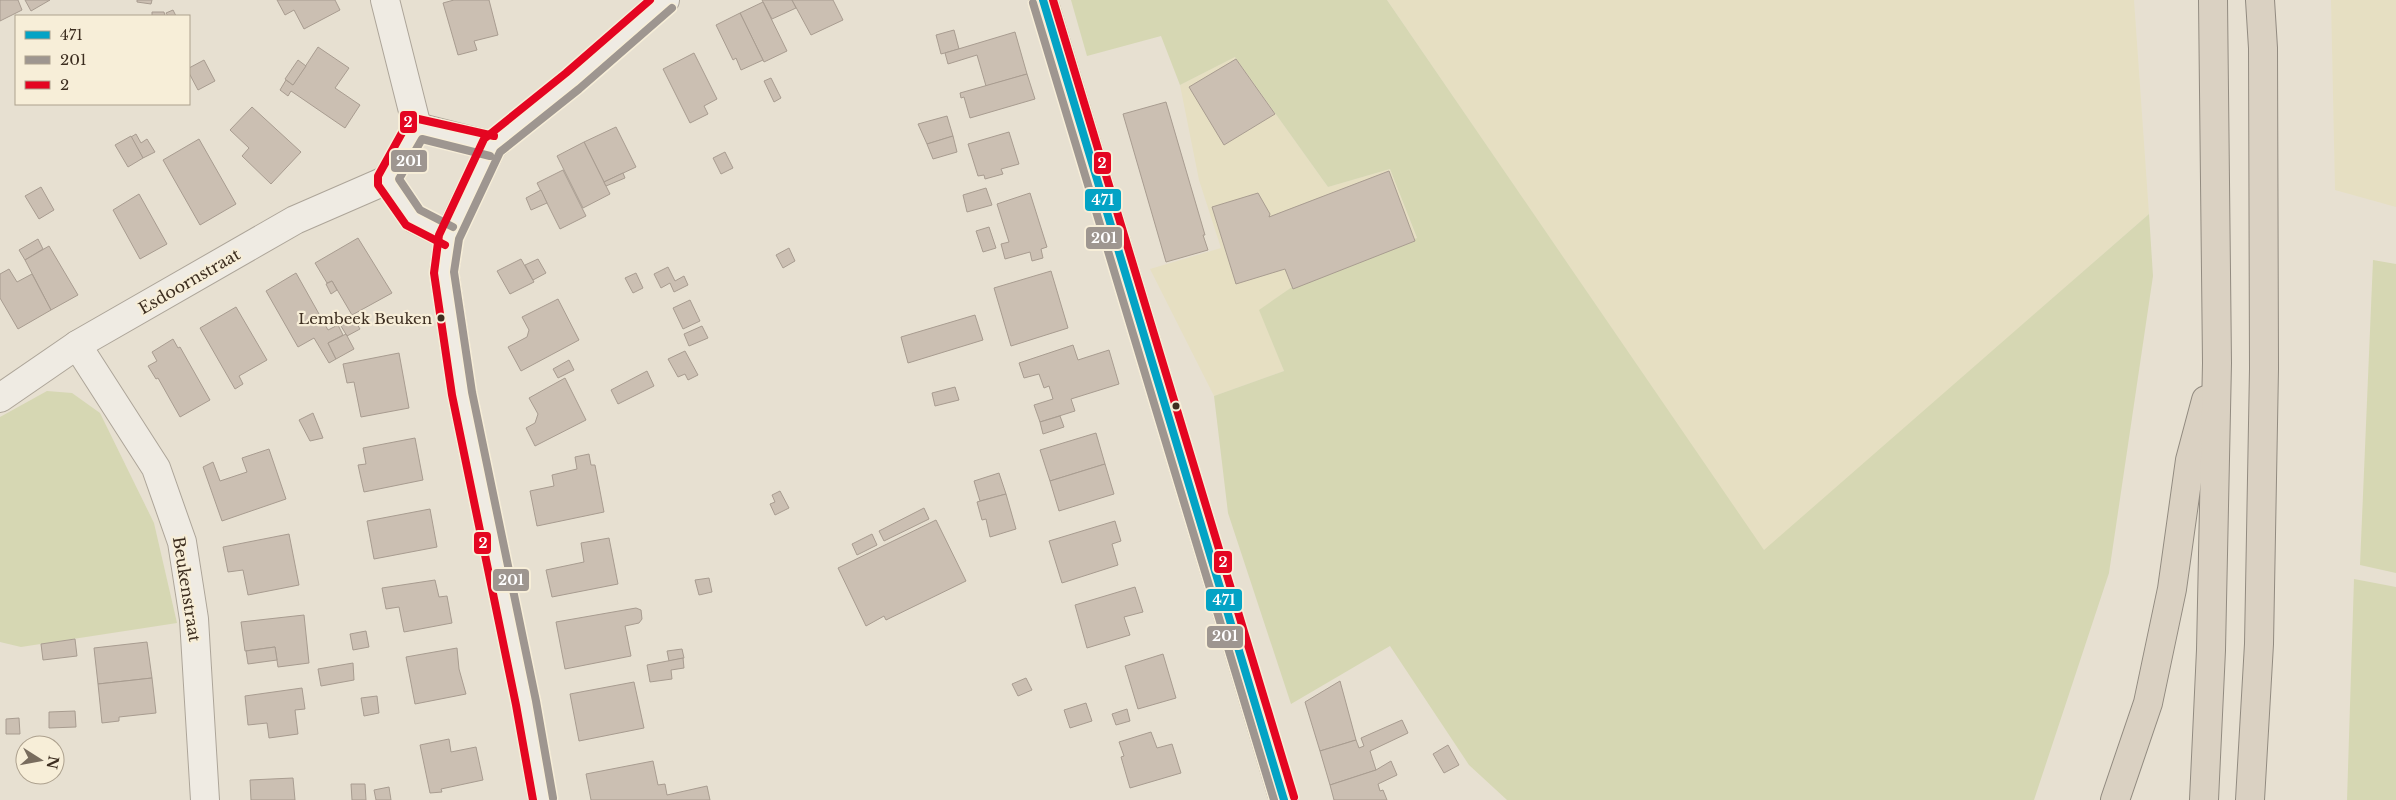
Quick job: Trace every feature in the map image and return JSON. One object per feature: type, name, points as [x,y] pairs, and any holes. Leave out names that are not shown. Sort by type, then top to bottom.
[{"type":"highway","points":[[2204,800],[2211,650],[2217,363],[2213,0]]},
{"type":"highway","points":[[2250,800],[2260,644],[2264,369],[2263,58],[2260,0]]},
{"type":"highway","points":[[2115,800],[2148,703],[2172,589],[2190,460],[2217,363]]},
{"type":"main road","points":[[1043,0],[1284,800]]},
{"type":"street","points":[[385,0],[417,127],[387,180],[413,218],[449,236]]},
{"type":"street","points":[[543,800],[526,703],[462,394],[444,272],[449,236],[492,146],[665,0]]},
{"type":"street","points":[[417,127],[492,146]]},
{"type":"street","name":"Esdoornstraat","points":[[0,398],[77,345],[295,220],[387,180]]},
{"type":"street","name":"Beukenstraat","points":[[77,345],[156,468],[182,542],[194,619],[205,800]]},
{"type":"shaded area","points":[[1387,0],[2134,0],[2149,214],[1764,551]]},
{"type":"shaded area","points":[[2331,0],[2396,0],[2396,207],[2335,190]]},
{"type":"shaded area","points":[[1235,57],[1328,187],[1390,169],[1417,239],[1292,287],[1260,310],[1284,371],[1214,396],[1150,269],[1221,248],[1199,180],[1180,85]]},
{"type":"green space","points":[[1071,0],[1387,0],[1764,550],[2149,214],[2153,276],[2109,573],[2034,800],[1507,800],[1469,765],[1390,646],[1291,704],[1228,513],[1214,396],[1284,371],[1259,310],[1292,287],[1417,238],[1390,169],[1328,187],[1235,57],[1180,85],[1161,36],[1087,56]]},
{"type":"green space","points":[[2373,260],[2396,264],[2396,573],[2360,565]]},
{"type":"green space","points":[[47,391],[72,393],[100,413],[154,523],[177,623],[21,647],[0,642],[0,417]]},
{"type":"green space","points":[[2354,579],[2396,587],[2396,800],[2347,800]]},
{"type":"building","points":[[0,0],[18,0],[22,10],[0,21]]},
{"type":"building","points":[[25,0],[50,0],[31,11]]},
{"type":"building","points":[[137,0],[152,0],[151,4],[137,2]]},
{"type":"building","points":[[277,0],[335,0],[340,10],[304,29],[294,10],[285,15]]},
{"type":"building","points":[[454,0],[489,0],[498,35],[474,41],[477,50],[458,55],[443,3]]},
{"type":"building","points":[[762,0],[792,0],[796,8],[772,19]]},
{"type":"building","points":[[792,0],[833,0],[843,20],[811,35]]},
{"type":"building","points":[[763,2],[787,51],[764,62],[740,13]]},
{"type":"building","points":[[173,10],[176,15],[167,15],[166,13]]},
{"type":"building","points":[[152,12],[164,12],[165,15],[152,15]]},
{"type":"building","points":[[740,13],[763,60],[741,70],[736,58],[733,60],[716,25]]},
{"type":"building","points":[[954,30],[959,49],[941,54],[936,35]]},
{"type":"building","points":[[1015,32],[1027,74],[986,86],[977,55],[948,64],[945,53]]},
{"type":"building","points":[[318,47],[349,68],[335,88],[360,105],[345,128],[291,91],[288,96],[280,90],[286,80],[293,85]]},
{"type":"building","points":[[694,53],[717,99],[704,106],[708,114],[690,123],[663,69]]},
{"type":"building","points":[[1236,59],[1275,114],[1224,145],[1189,87]]},
{"type":"building","points":[[204,60],[215,81],[198,90],[190,75],[190,67]]},
{"type":"building","points":[[298,60],[306,66],[293,85],[285,79]]},
{"type":"building","points":[[1027,74],[1035,99],[970,118],[964,97],[961,98],[960,93]]},
{"type":"building","points":[[771,78],[781,98],[774,102],[764,81]]},
{"type":"building","points":[[1166,102],[1208,250],[1166,262],[1123,114]]},
{"type":"building","points":[[252,107],[301,152],[271,184],[242,156],[249,148],[230,130]]},
{"type":"building","points":[[947,116],[953,136],[927,144],[918,124]]},
{"type":"building","points":[[616,127],[636,167],[604,182],[584,142]]},
{"type":"building","points":[[1009,132],[1019,164],[1001,169],[1003,174],[985,179],[984,175],[978,176],[968,144]]},
{"type":"building","points":[[136,134],[141,143],[147,139],[155,152],[143,158],[131,137]]},
{"type":"building","points":[[131,136],[143,158],[128,167],[115,145]]},
{"type":"building","points":[[953,136],[957,152],[933,159],[927,144]]},
{"type":"building","points":[[199,139],[236,204],[200,225],[163,160]]},
{"type":"building","points":[[584,142],[610,194],[583,208],[557,156]]},
{"type":"building","points":[[725,152],[733,168],[721,174],[713,158]]},
{"type":"building","points":[[563,170],[586,216],[560,229],[537,183]]},
{"type":"building","points":[[1389,171],[1415,241],[1293,289],[1285,269],[1236,284],[1212,207],[1258,193],[1270,214],[1269,217]]},
{"type":"building","points":[[623,173],[625,178],[606,186],[604,182]]},
{"type":"building","points":[[41,187],[54,210],[39,219],[25,196]]},
{"type":"building","points":[[986,188],[992,205],[967,212],[963,195]]},
{"type":"building","points":[[541,190],[547,203],[531,210],[526,198]]},
{"type":"building","points":[[1030,193],[1047,247],[1041,249],[1043,258],[1032,261],[1030,252],[1005,259],[1001,244],[1009,242],[997,204]]},
{"type":"building","points":[[139,194],[167,244],[140,259],[113,210]]},
{"type":"building","points":[[989,227],[996,248],[983,252],[976,231]]},
{"type":"building","points":[[358,238],[392,293],[352,315],[332,281],[327,283],[315,263]]},
{"type":"building","points":[[38,239],[43,249],[25,260],[19,250]]},
{"type":"building","points":[[49,246],[78,295],[51,310],[25,260]]},
{"type":"building","points":[[789,248],[795,261],[783,268],[776,255]]},
{"type":"building","points":[[521,259],[534,282],[510,294],[497,271]]},
{"type":"building","points":[[538,259],[546,273],[533,280],[525,265]]},
{"type":"building","points":[[668,267],[675,281],[684,276],[688,285],[674,292],[670,283],[661,288],[654,274]]},
{"type":"building","points":[[9,269],[17,282],[32,274],[51,310],[18,329],[0,298],[0,274]]},
{"type":"building","points":[[1051,271],[1068,328],[1011,346],[994,288]]},
{"type":"building","points":[[296,273],[328,330],[338,325],[343,335],[328,343],[336,359],[329,363],[314,338],[298,347],[266,291]]},
{"type":"building","points":[[636,273],[643,288],[633,293],[625,278]]},
{"type":"building","points":[[332,281],[337,290],[331,294],[326,284]]},
{"type":"building","points":[[558,299],[579,340],[521,371],[508,347],[527,337],[529,330],[522,317]]},
{"type":"building","points":[[690,300],[700,321],[683,329],[673,308]]},
{"type":"building","points":[[236,307],[267,360],[239,376],[243,384],[235,389],[200,328]]},
{"type":"building","points":[[975,315],[983,340],[908,363],[901,337]]},
{"type":"building","points":[[354,319],[360,329],[347,336],[341,326]]},
{"type":"building","points":[[702,326],[708,338],[689,346],[684,334]]},
{"type":"building","points":[[346,334],[354,349],[336,359],[328,343]]},
{"type":"building","points":[[173,339],[178,348],[180,347],[210,400],[180,417],[158,378],[156,379],[148,366],[157,361],[152,352]]},
{"type":"building","points":[[1073,345],[1078,360],[1109,350],[1119,384],[1071,399],[1075,411],[1040,422],[1034,405],[1053,399],[1049,386],[1044,388],[1039,374],[1024,378],[1019,363]]},
{"type":"building","points":[[685,351],[698,375],[688,380],[685,374],[678,377],[668,359]]},
{"type":"building","points":[[399,353],[409,408],[361,417],[354,382],[347,383],[343,364]]},
{"type":"building","points":[[569,360],[574,370],[558,378],[553,369]]},
{"type":"building","points":[[647,371],[654,386],[618,404],[611,390]]},
{"type":"building","points":[[565,378],[586,420],[535,446],[526,428],[535,423],[538,414],[529,398]]},
{"type":"building","points":[[955,387],[959,400],[935,406],[932,393]]},
{"type":"building","points":[[313,413],[323,438],[310,441],[299,420]]},
{"type":"building","points":[[1060,416],[1064,427],[1043,434],[1040,422]]},
{"type":"building","points":[[1096,433],[1105,464],[1050,481],[1040,450]]},
{"type":"building","points":[[415,438],[423,480],[364,492],[358,465],[366,464],[363,448]]},
{"type":"building","points":[[269,449],[286,499],[222,521],[203,467],[213,462],[220,481],[247,472],[242,458]]},
{"type":"building","points":[[589,454],[591,465],[595,465],[604,512],[537,526],[530,491],[554,486],[552,475],[577,469],[575,457]]},
{"type":"building","points":[[1105,464],[1114,494],[1059,511],[1050,481]]},
{"type":"building","points":[[999,473],[1006,494],[980,501],[974,481]]},
{"type":"building","points":[[780,491],[789,508],[775,515],[770,504],[775,502],[772,495]]},
{"type":"building","points":[[1006,494],[1016,529],[990,537],[986,519],[982,520],[977,502]]},
{"type":"building","points":[[924,508],[929,519],[884,541],[879,531]]},
{"type":"building","points":[[430,509],[437,547],[374,559],[367,521]]},
{"type":"building","points":[[936,520],[966,581],[886,620],[884,616],[866,626],[838,568]]},
{"type":"building","points":[[1115,521],[1121,541],[1112,544],[1118,565],[1062,583],[1049,541]]},
{"type":"building","points":[[289,534],[299,585],[248,595],[243,570],[228,572],[223,547]]},
{"type":"building","points":[[872,534],[877,545],[857,555],[852,544]]},
{"type":"building","points":[[609,538],[618,584],[552,597],[546,570],[584,562],[581,543]]},
{"type":"building","points":[[709,578],[712,592],[699,595],[695,580]]},
{"type":"building","points":[[435,580],[439,597],[447,596],[452,623],[404,632],[399,607],[386,609],[382,588]]},
{"type":"building","points":[[1135,587],[1143,612],[1124,617],[1130,635],[1087,648],[1075,605]]},
{"type":"building","points":[[636,608],[641,610],[642,619],[639,623],[625,626],[631,656],[565,669],[556,622]]},
{"type":"building","points":[[304,615],[309,663],[278,667],[275,647],[245,651],[241,622]]},
{"type":"building","points":[[366,631],[369,647],[353,650],[350,634]]},
{"type":"building","points":[[75,639],[77,656],[43,660],[41,644]]},
{"type":"building","points":[[147,642],[152,678],[98,684],[94,648]]},
{"type":"building","points":[[275,647],[277,660],[248,664],[246,651]]},
{"type":"building","points":[[457,648],[459,669],[466,694],[415,704],[406,657]]},
{"type":"building","points":[[682,649],[684,658],[669,661],[667,651]]},
{"type":"building","points":[[1163,654],[1176,698],[1138,709],[1125,666]]},
{"type":"building","points":[[683,658],[684,668],[671,670],[672,679],[650,682],[647,665]]},
{"type":"building","points":[[353,663],[354,680],[321,686],[318,669]]},
{"type":"building","points":[[152,678],[156,713],[119,717],[119,721],[102,723],[98,684]]},
{"type":"building","points":[[1026,678],[1032,690],[1018,696],[1012,684]]},
{"type":"building","points":[[1340,681],[1356,740],[1320,751],[1305,702]]},
{"type":"building","points":[[634,682],[644,728],[579,741],[570,694]]},
{"type":"building","points":[[302,688],[305,709],[295,710],[298,734],[269,738],[267,723],[248,725],[245,696]]},
{"type":"building","points":[[377,696],[379,713],[364,716],[361,698]]},
{"type":"building","points":[[1086,703],[1092,721],[1070,728],[1064,710]]},
{"type":"building","points":[[1127,709],[1130,721],[1116,725],[1112,714]]},
{"type":"building","points":[[75,711],[76,727],[49,728],[49,712]]},
{"type":"building","points":[[19,718],[20,734],[6,734],[6,719]]},
{"type":"building","points":[[1402,720],[1408,733],[1370,751],[1376,770],[1330,785],[1320,751],[1356,740],[1359,748],[1364,746],[1361,738]]},
{"type":"building","points":[[1151,732],[1157,748],[1172,744],[1181,773],[1130,788],[1121,757],[1124,756],[1119,742]]},
{"type":"building","points":[[449,739],[451,752],[476,747],[483,780],[441,789],[442,792],[430,793],[420,745]]},
{"type":"building","points":[[1448,745],[1459,765],[1444,773],[1433,754]]},
{"type":"building","points":[[653,761],[658,785],[665,784],[667,795],[707,786],[710,800],[591,800],[586,774]]},
{"type":"building","points":[[1391,761],[1397,775],[1378,784],[1380,791],[1383,790],[1387,800],[1334,800],[1330,785],[1376,770]]},
{"type":"building","points":[[293,778],[295,800],[251,800],[250,780]]},
{"type":"building","points":[[351,784],[365,784],[366,800],[352,800]]},
{"type":"building","points":[[389,787],[391,800],[376,800],[374,790]]},
{"type":"transit line","name":"2","points":[[533,800],[516,705],[452,395],[434,273],[439,235],[484,139],[566,73],[650,0]]},
{"type":"transit line","name":"471","points":[[1043,0],[1284,800]]},
{"type":"transit line","name":"2","points":[[1053,0],[1294,797]]},
{"type":"transit line","name":"201","points":[[1033,3],[1274,800]]},
{"type":"transit line","name":"201","points":[[553,798],[536,701],[472,392],[454,272],[459,239],[500,152],[579,89],[672,8]]},
{"type":"transit line","name":"2","points":[[445,245],[406,225],[378,185],[378,176],[408,122],[414,118],[494,136]]},
{"type":"transit line","name":"201","points":[[453,227],[420,210],[399,179],[422,139],[490,156]]},
{"type":"place","name":"Lembeek Beuken","points":[[441,318]]}]
